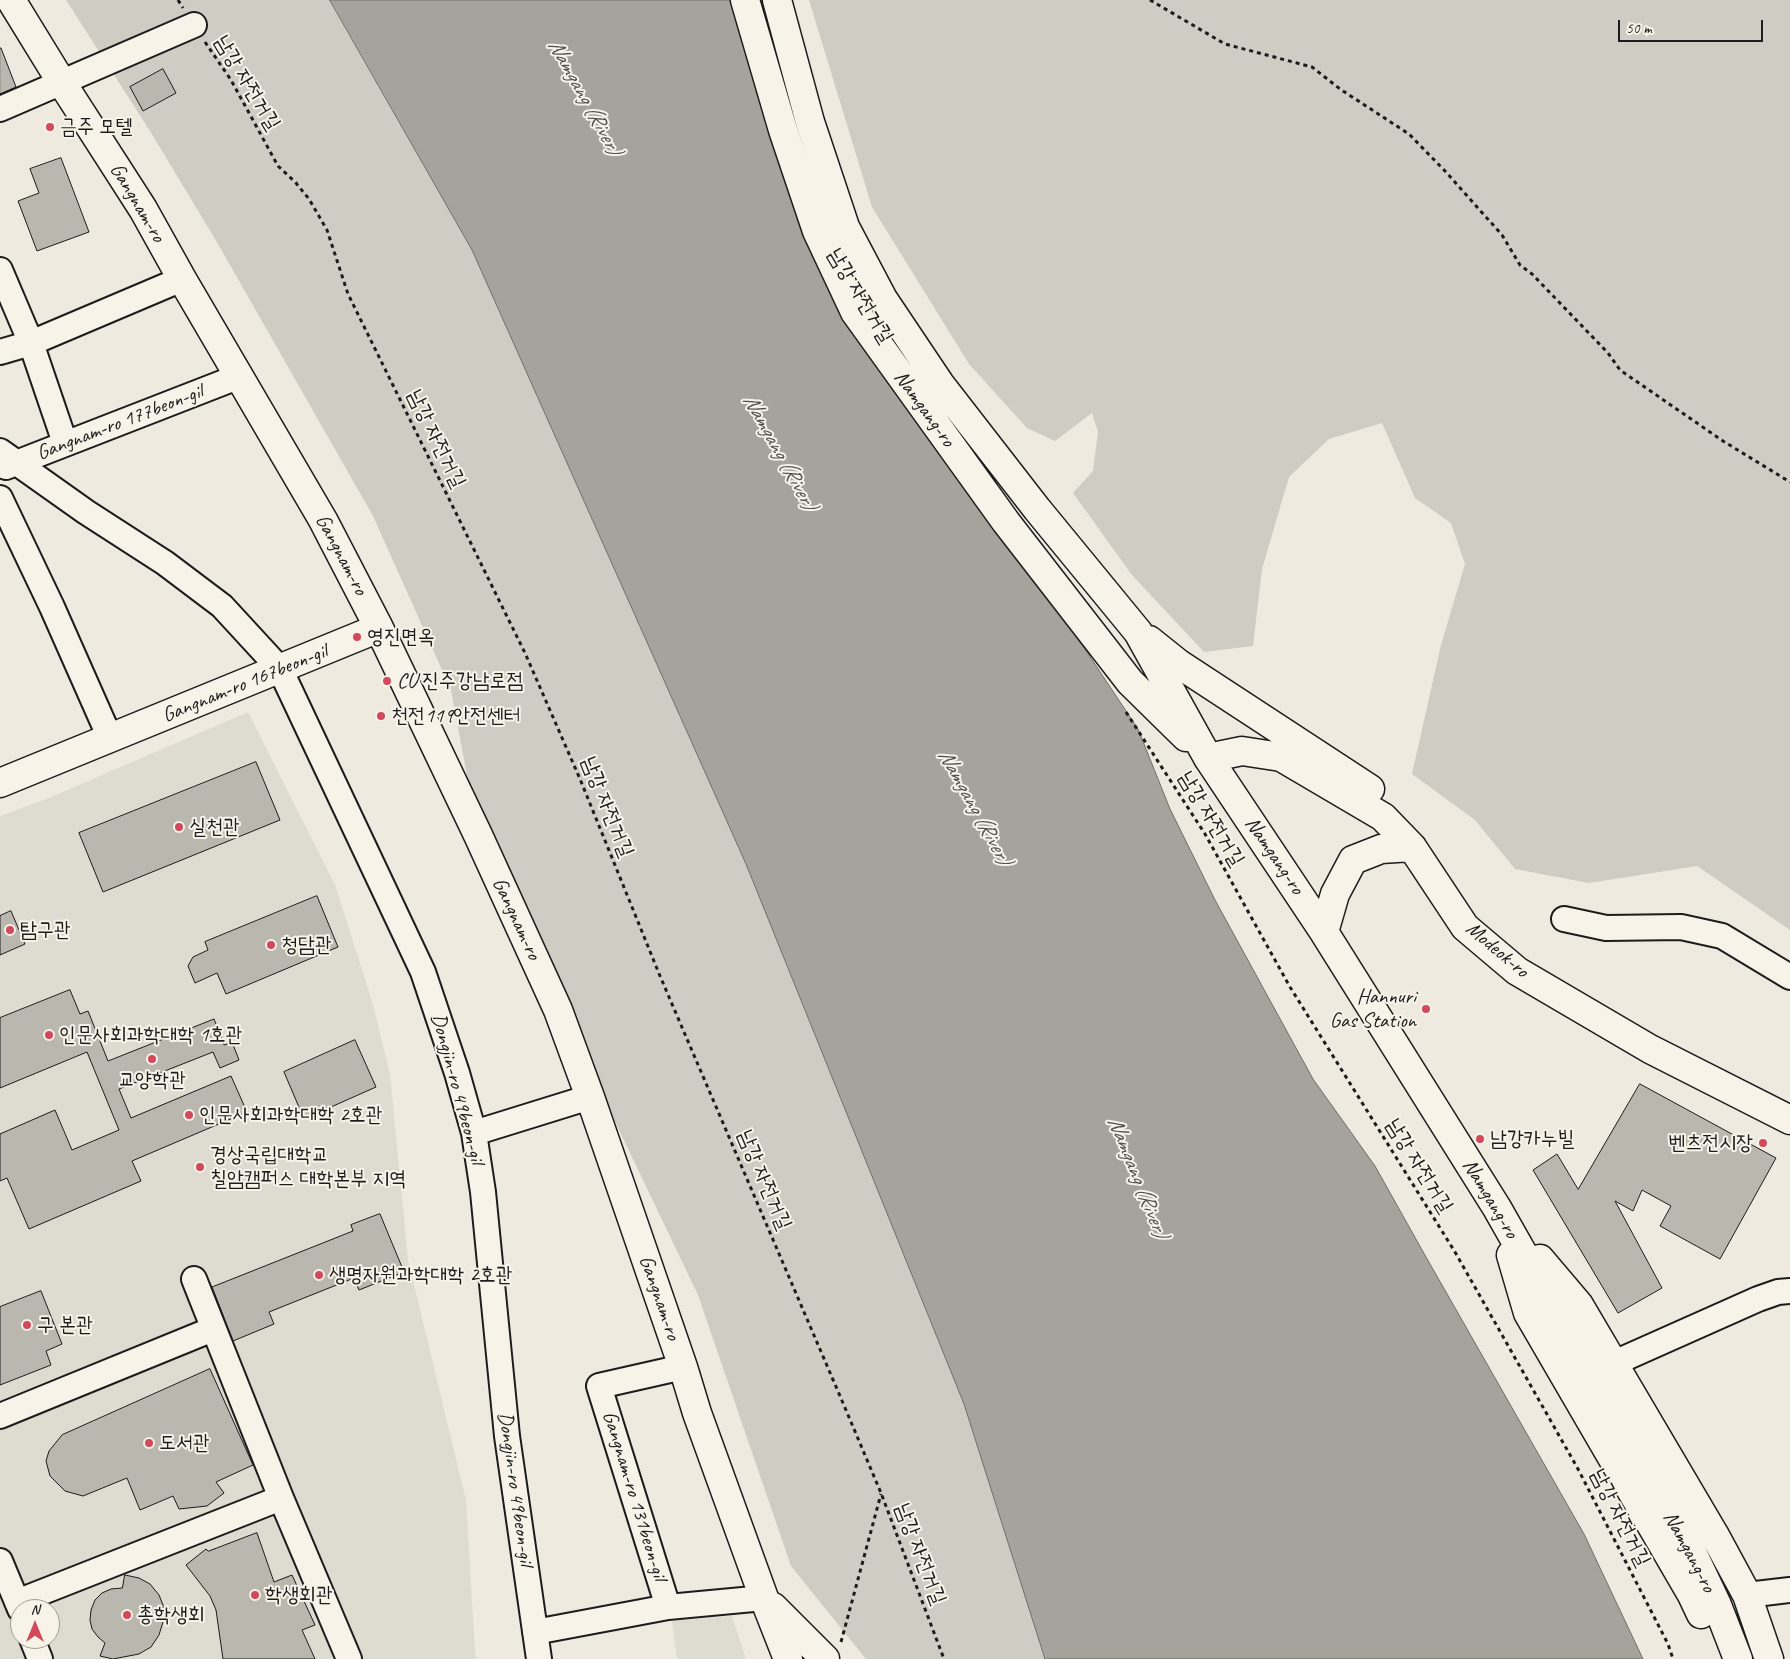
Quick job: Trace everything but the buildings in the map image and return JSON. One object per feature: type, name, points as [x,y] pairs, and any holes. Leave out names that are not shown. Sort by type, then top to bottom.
[{"type":"street","name":"Gangnam-ro","points":[[11,0],[143,209],[323,520],[379,628],[478,834],[558,1010],[590,1097],[697,1413],[788,1659]]},
{"type":"street","name":"Namgang-ro","points":[[745,0],[783,130],[817,230],[855,312],[1006,522],[1130,682],[1208,758]]},
{"type":"street","name":"Namgang-ro","points":[[777,0],[810,122],[845,227],[883,299],[940,384],[1037,509],[1138,632],[1208,758],[1324,932],[1497,1208],[1690,1550],[1717,1606],[1738,1659]]},
{"type":"street","points":[[0,109],[194,25]]},
{"type":"street","points":[[0,270],[31,343],[65,443]]},
{"type":"street","points":[[0,352],[31,343],[182,279]]},
{"type":"street","name":"Gangnam-ro 177beon-gil","points":[[6,461],[65,443],[240,376]]},
{"type":"street","name":"Dongjin-ro 49beon-gil","points":[[6,461],[165,563],[222,606],[280,669],[423,972],[457,1073],[474,1133],[483,1192],[507,1436],[539,1659]]},
{"type":"street","points":[[0,498],[52,607],[110,738]]},
{"type":"street","name":"Gangnam-ro 167beon-gil","points":[[0,783],[379,628]]},
{"type":"street","points":[[1138,632],[1179,664],[1390,802],[1412,847],[1381,849],[1353,860],[1334,894],[1324,932]]},
{"type":"street","name":"Modeok-ro","points":[[1208,758],[1242,751],[1281,757],[1383,817],[1412,847],[1465,927],[1517,971],[1650,1049],[1790,1120]]},
{"type":"street","points":[[1564,919],[1606,928],[1681,927],[1722,936],[1790,977]]},
{"type":"street","points":[[474,1133],[590,1097]]},
{"type":"street","points":[[1497,1208],[1579,1305],[1747,1595],[1769,1659]]},
{"type":"street","points":[[1497,1208],[1528,1313],[1692,1595],[1721,1659]]},
{"type":"street","points":[[194,1280],[349,1659]]},
{"type":"street","points":[[1612,1364],[1758,1299],[1778,1292],[1790,1291]]},
{"type":"street","points":[[0,1416],[213,1329]]},
{"type":"street","name":"Gangnam-ro 131beon-gil","points":[[668,1607],[599,1386],[683,1367]]},
{"type":"street","points":[[0,1561],[12,1598],[282,1498]]},
{"type":"street","points":[[1747,1595],[1790,1590]]},
{"type":"street","name":"Gangnam-ro","points":[[764,1598],[832,1654]]},
{"type":"street","name":"Gangnam-ro 131beon-gil","points":[[535,1632],[668,1607],[764,1598]]},
{"type":"path","name":"남강 자전거길","points":[[178,0],[231,80],[278,166],[309,199],[327,230],[348,294],[521,644],[580,779],[664,985],[881,1493],[944,1659]]},
{"type":"path","points":[[1150,0],[1225,44],[1312,67],[1340,89],[1409,134],[1502,235],[1520,265],[1532,274],[1608,353],[1620,370],[1723,441],[1790,482]]},
{"type":"path","name":"남강 자전거길","points":[[1123,708],[1205,834],[1290,987],[1455,1252],[1578,1469],[1668,1644],[1673,1659]]},
{"type":"path","points":[[832,1654],[881,1493]]},
{"type":"shaded area","points":[[66,0],[330,0],[472,250],[746,864],[964,1404],[1045,1659],[866,1659],[791,1566],[698,1295],[478,835],[451,690],[373,516],[218,244],[150,131]]},
{"type":"shaded area","points":[[809,0],[1790,0],[1790,930],[1697,866],[1589,883],[1515,869],[1475,820],[1412,774],[1441,645],[1465,564],[1451,523],[1415,498],[1382,423],[1329,439],[1289,477],[1262,569],[1253,646],[1204,652],[1132,575],[1073,493],[1093,471],[1098,432],[1092,413],[1055,441],[1027,428],[969,364],[872,207]]},
{"type":"shaded area","name":"경상국립대학교 칠암캠퍼스 대학본부 지역","points":[[248,712],[335,885],[372,1001],[390,1074],[408,1260],[466,1500],[475,1653],[477,1659],[0,1659],[0,816],[49,798]]},
{"type":"shaded area","points":[[732,1616],[746,1659],[677,1659],[672,1621]]},
{"type":"water","name":"Namgang (River)","points":[[330,0],[750,0],[837,276],[1138,729],[1170,809],[1215,900],[1313,1079],[1375,1166],[1584,1534],[1643,1659],[1045,1659],[964,1404],[746,864],[472,250]]},
{"type":"place","name":"금주 모텔","points":[[50,127]]},
{"type":"place","name":"영진면옥","points":[[357,637]]},
{"type":"place","name":"CU 진주강남로점","points":[[387,681]]},
{"type":"place","name":"천전119안전센터","points":[[381,716]]},
{"type":"place","name":"실천관","points":[[179,827]]},
{"type":"place","name":"탐구관","points":[[10,930]]},
{"type":"place","name":"청담관","points":[[271,945]]},
{"type":"place","name":"Hannuri Gas Station","points":[[1426,1009]]},
{"type":"place","name":"인문사회과학대학 1호관","points":[[49,1035]]},
{"type":"place","name":"교양학관","points":[[152,1059]]},
{"type":"place","name":"인문사회과학대학 2호관","points":[[189,1115]]},
{"type":"place","name":"남강카누빌","points":[[1480,1139]]},
{"type":"place","name":"벤츠전시장","points":[[1763,1143]]},
{"type":"place","name":"경상국립대학교 칠암캠퍼스 대학본부 지역","points":[[200,1167]]},
{"type":"place","name":"생명자원과학대학 2호관","points":[[319,1275]]},
{"type":"place","name":"구 본관","points":[[27,1325]]},
{"type":"place","name":"도서관","points":[[149,1443]]},
{"type":"place","name":"학생회관","points":[[255,1595]]},
{"type":"place","name":"총학생회","points":[[127,1615]]}]
